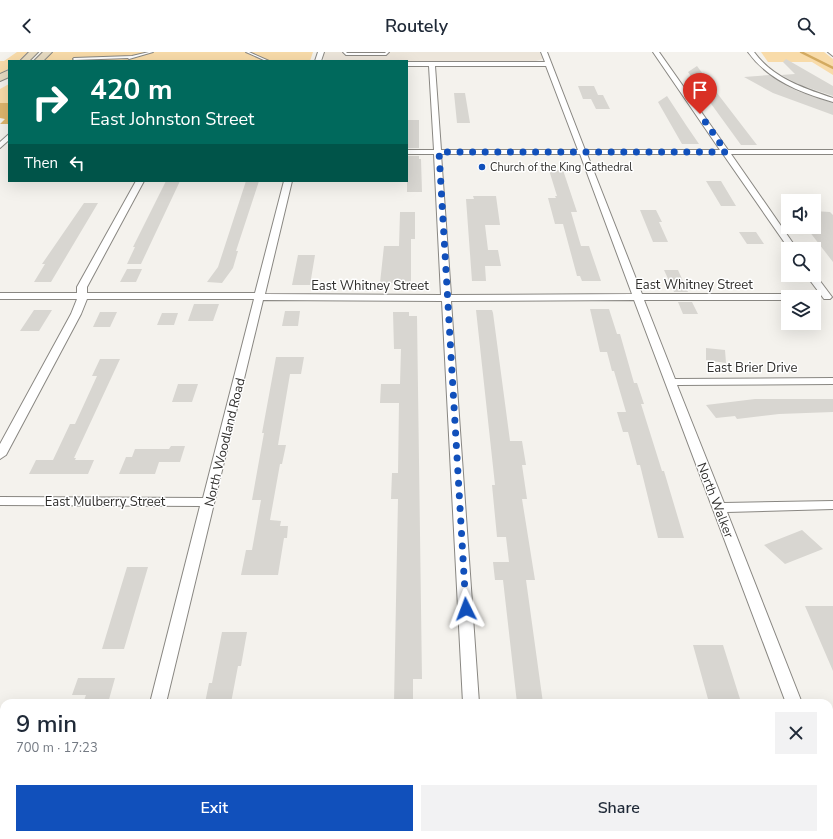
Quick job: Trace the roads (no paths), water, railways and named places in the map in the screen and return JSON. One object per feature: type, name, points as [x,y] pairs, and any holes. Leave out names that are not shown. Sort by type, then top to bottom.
[{"type":"main road","points":[[25,60],[34,52]]},
{"type":"main road","points":[[39,60],[48,52]]},
{"type":"street","name":"North Walker","points":[[544,52],[792,699]]},
{"type":"street","points":[[656,52],[789,242]]},
{"type":"street","points":[[751,52],[759,62],[778,77],[807,91],[833,100]]},
{"type":"street","points":[[408,64],[548,64]]},
{"type":"street","points":[[432,64],[448,298],[471,699]]},
{"type":"street","points":[[0,146],[8,137]]},
{"type":"street","points":[[408,152],[833,152]]},
{"type":"street","points":[[0,455],[76,314],[82,302],[82,287],[139,182]]},
{"type":"street","name":"North Woodland Road","points":[[159,699],[210,502],[288,182]]},
{"type":"street","points":[[818,282],[830,297]]},
{"type":"street","name":"East Whitney Street","points":[[0,296],[448,298],[781,297]]},
{"type":"street","name":"East Brier Drive","points":[[670,382],[833,381]]},
{"type":"street","name":"East Mulberry Street","points":[[0,501],[210,502]]},
{"type":"street","points":[[719,508],[741,506],[833,505]]},
{"type":"lane","points":[[123,60],[152,52]]},
{"type":"lane","points":[[247,52],[262,52]]},
{"type":"lane","points":[[247,52],[266,60]]},
{"type":"lane","points":[[344,52],[346,54],[386,54],[388,52]]},
{"type":"lane","points":[[74,60],[78,56]]},
{"type":"lane","points":[[74,60],[132,57]]},
{"type":"waterway","points":[[801,52],[833,68]]},
{"type":"place","name":"Church of the King Cathedral","points":[[482,167]]}]
